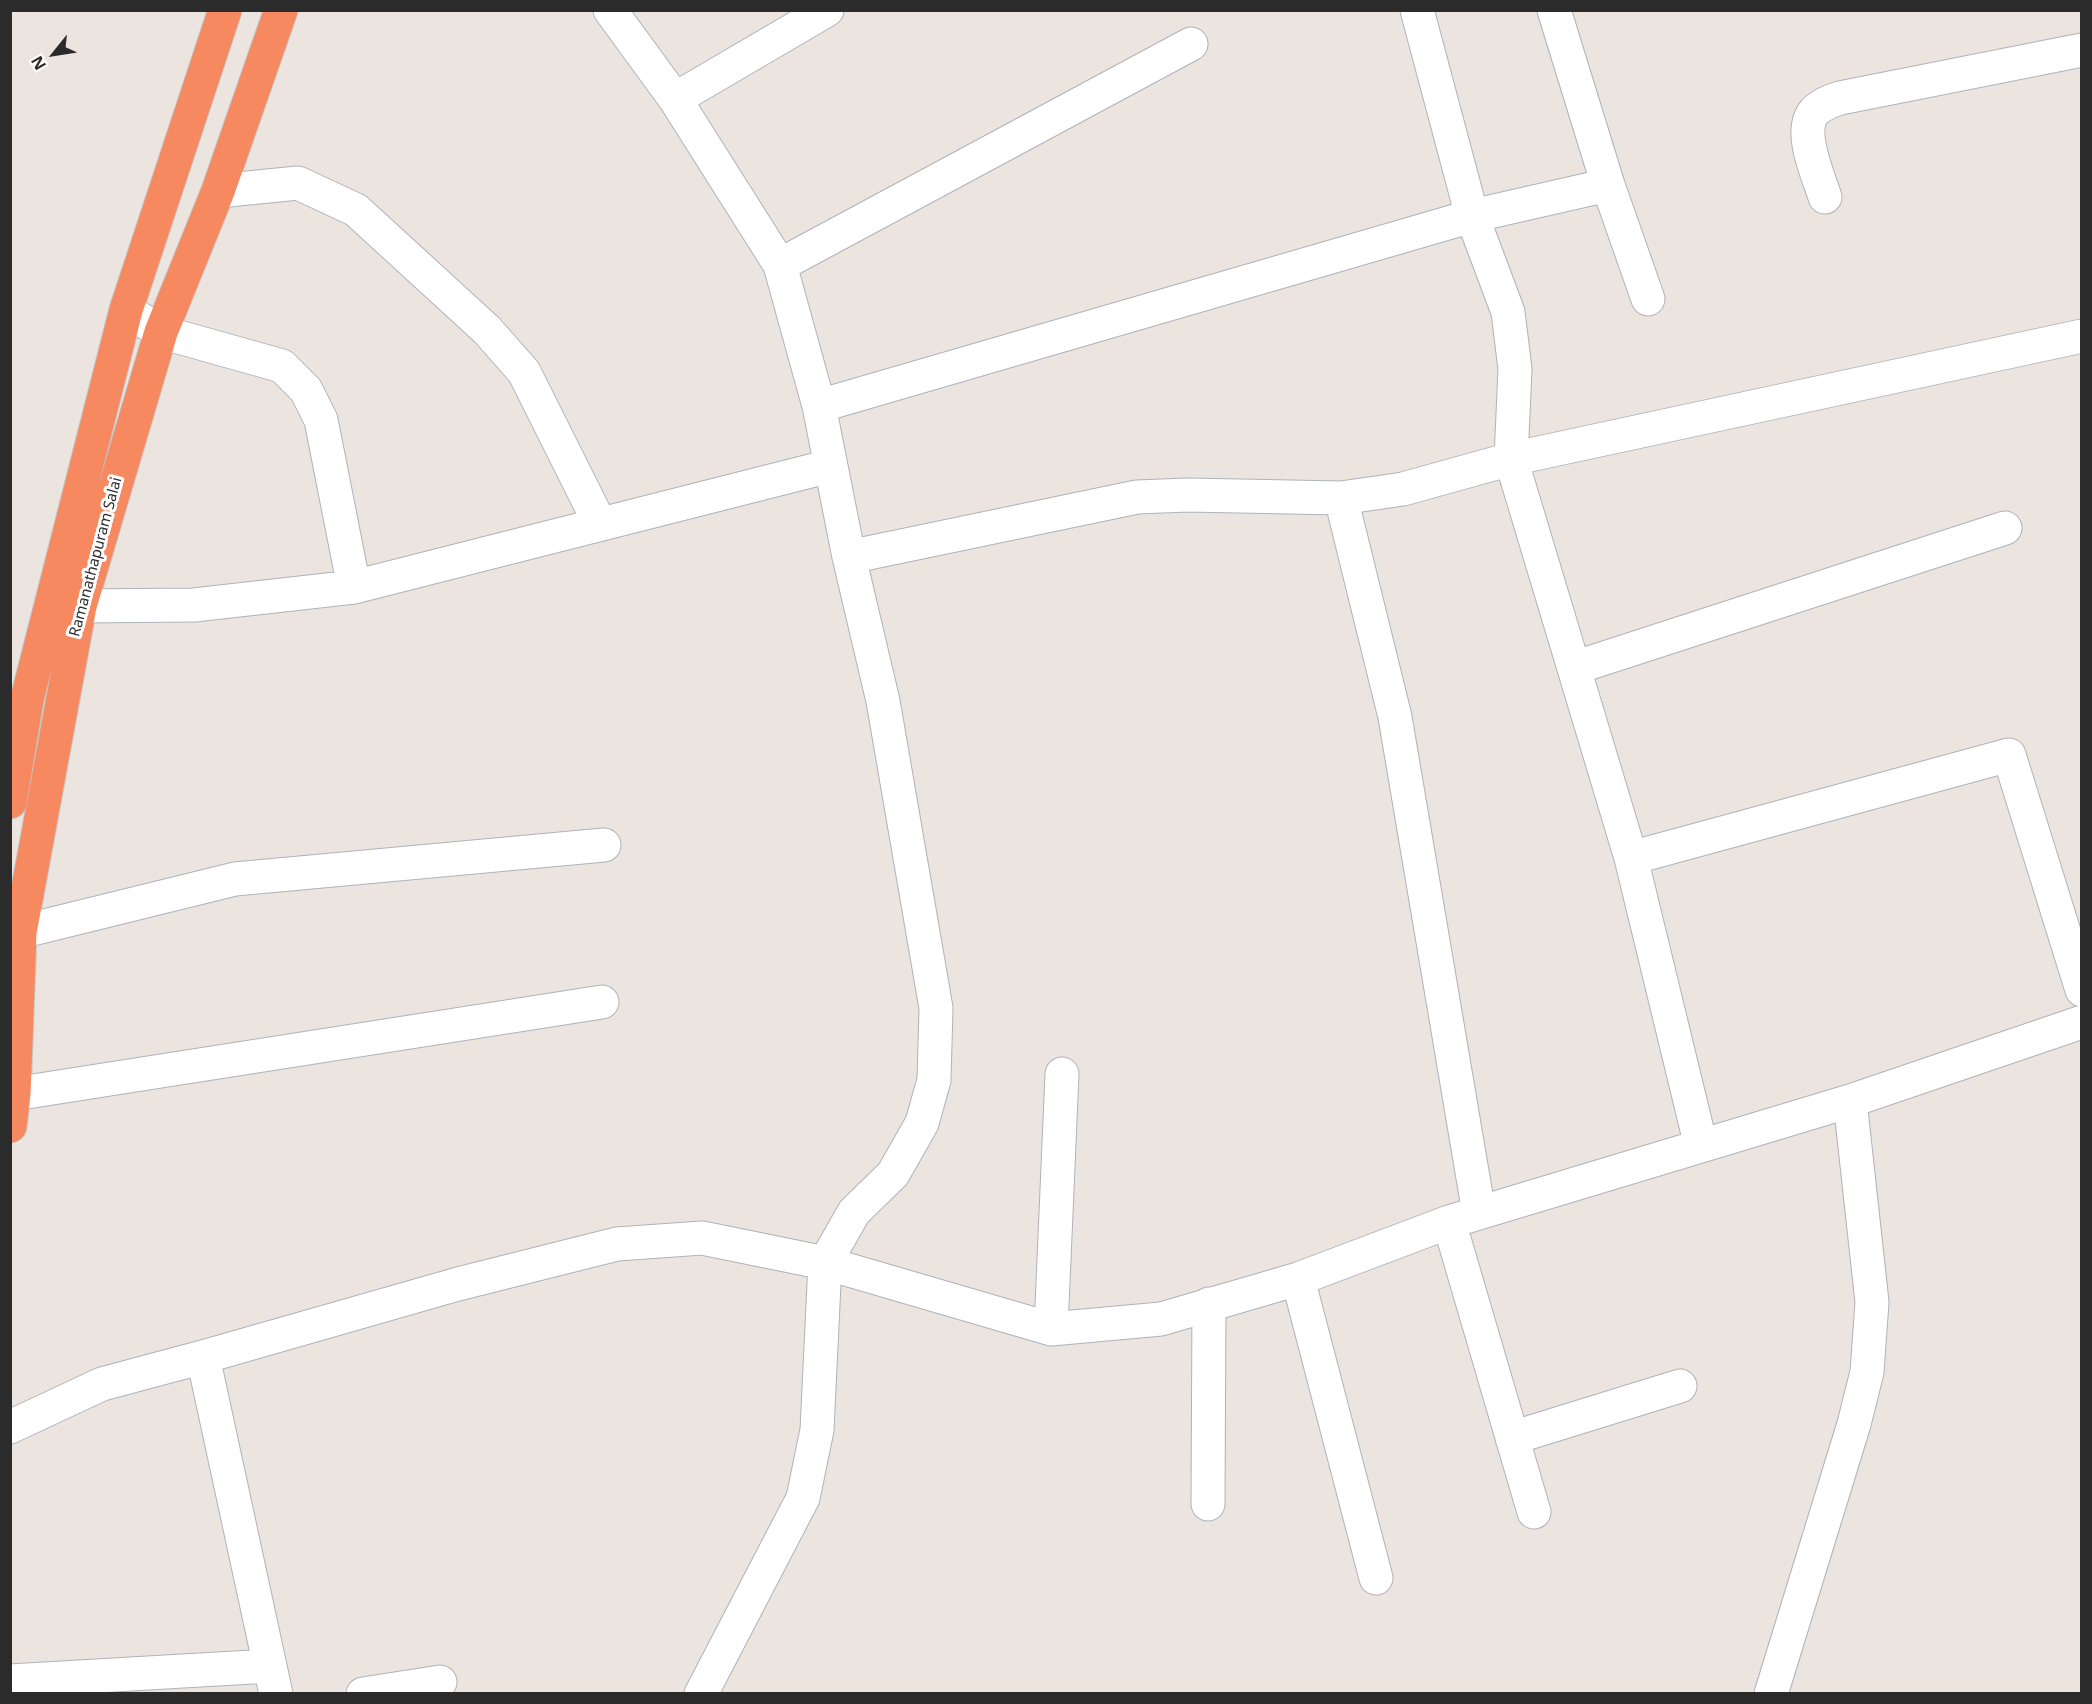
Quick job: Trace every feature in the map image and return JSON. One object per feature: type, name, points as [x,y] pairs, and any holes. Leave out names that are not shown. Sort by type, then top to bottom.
[{"type":"highway","name":"Ramanathapuram Salai","points":[[10,802],[19,699],[126,310],[225,10]]},
{"type":"highway","name":"Ramanathapuram Salai","points":[[12,1110],[20,932],[80,606],[161,332],[218,192],[280,10]]},
{"type":"street","points":[[610,10],[675,99],[780,265],[819,406],[849,557],[883,701],[936,1008],[934,1080],[922,1123],[893,1174],[854,1212],[825,1263],[817,1430],[803,1498],[701,1694]]},
{"type":"street","points":[[675,99],[827,10]]},
{"type":"street","points":[[1417,10],[1472,216],[1508,312],[1515,369],[1511,459],[1631,858],[1701,1146]]},
{"type":"street","points":[[1554,10],[1608,184],[1648,299]]},
{"type":"street","points":[[780,265],[1191,44]]},
{"type":"street","points":[[1825,197],[1808,140],[1807,127],[1813,112],[1824,104],[1840,98],[2082,50]]},
{"type":"street","points":[[218,192],[298,183],[356,210],[487,330],[524,372],[600,524]]},
{"type":"street","points":[[819,406],[1472,216],[1608,184]]},
{"type":"street","points":[[126,310],[161,332],[282,366],[306,390],[321,420],[354,587]]},
{"type":"street","points":[[849,557],[1137,497],[1188,495],[1341,498],[1403,489],[1511,459],[2082,336]]},
{"type":"street","points":[[80,606],[194,605],[354,587],[830,466]]},
{"type":"street","points":[[1341,498],[1395,717],[1464,1218],[1512,1438],[1534,1512]]},
{"type":"street","points":[[1574,668],[2005,528]]},
{"type":"street","points":[[1631,858],[2009,755],[2082,990]]},
{"type":"street","points":[[20,932],[235,879],[604,845]]},
{"type":"street","points":[[12,1110],[602,1002]]},
{"type":"street","points":[[10,1427],[102,1384],[458,1284],[617,1244],[702,1238],[825,1263],[1051,1329],[1161,1319],[1298,1279],[1464,1218],[1850,1101],[2082,1022]]},
{"type":"street","points":[[1051,1329],[1062,1074]]},
{"type":"street","points":[[1771,1694],[1854,1424],[1867,1372],[1872,1302],[1850,1101]]},
{"type":"street","points":[[1298,1279],[1376,1578]]},
{"type":"street","points":[[1208,1504],[1209,1304]]},
{"type":"street","points":[[10,1681],[273,1680],[203,1357]]},
{"type":"street","points":[[1512,1438],[1680,1386]]},
{"type":"street","points":[[363,1694],[440,1682]]}]
